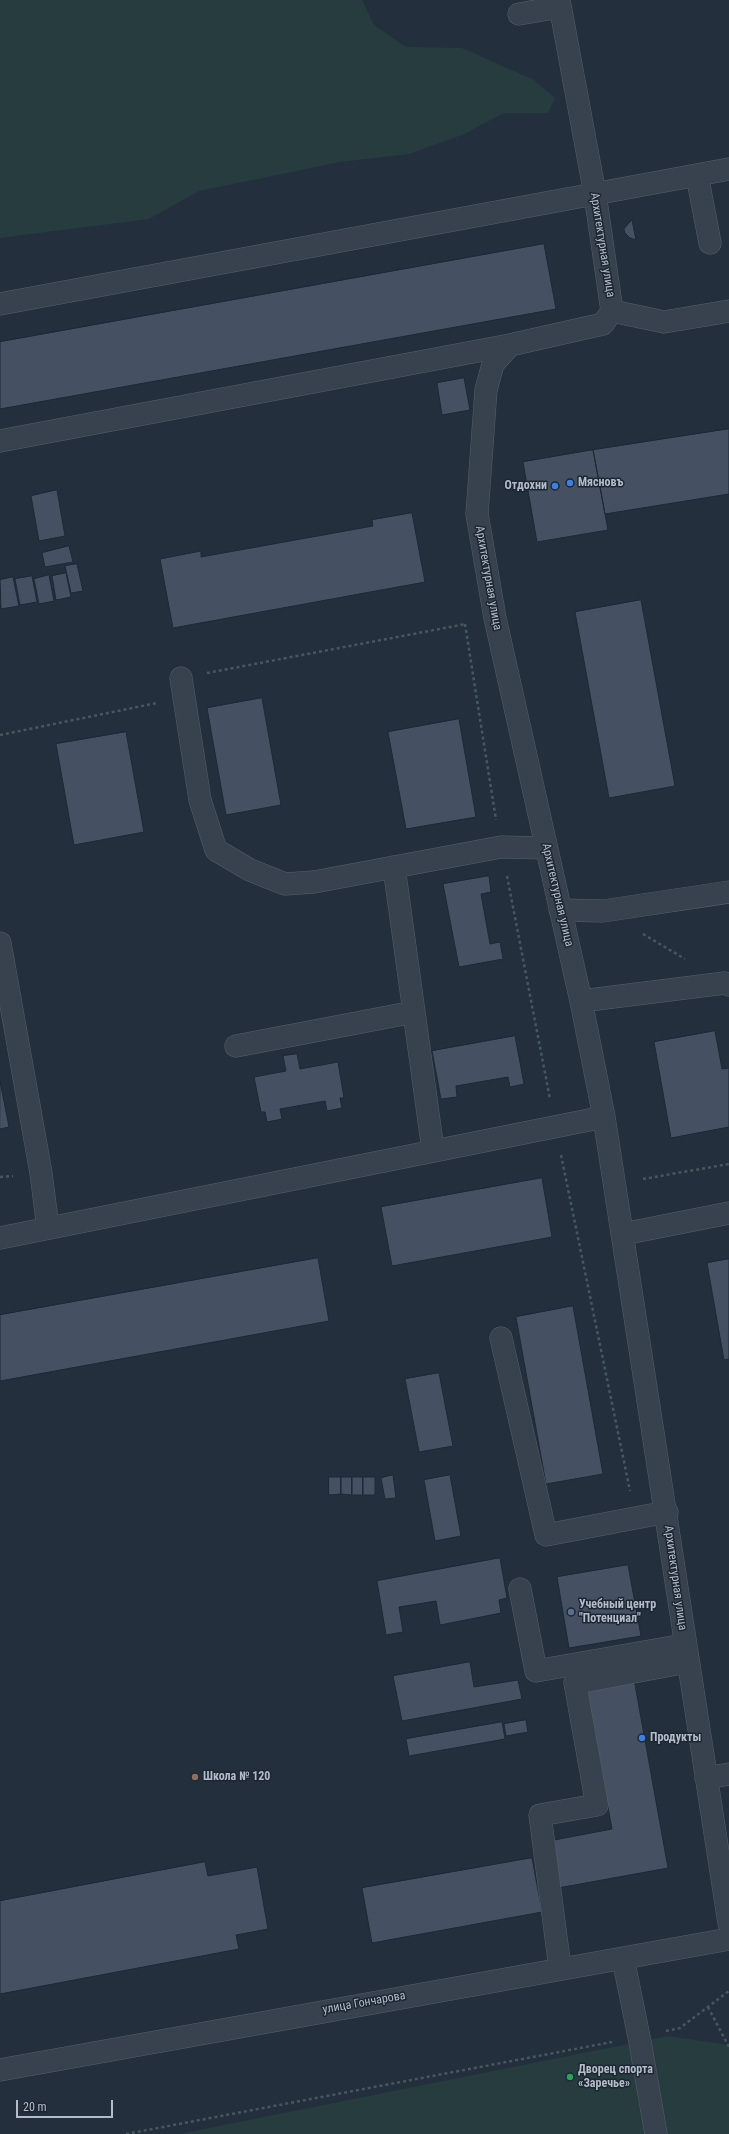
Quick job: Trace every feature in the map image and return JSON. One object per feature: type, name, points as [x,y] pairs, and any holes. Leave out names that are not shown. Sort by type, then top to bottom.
[{"type":"street","points":[[519,14],[559,4]]},
{"type":"street","name":"Архитектурная улица","points":[[559,4],[595,194],[612,311],[603,324],[510,345],[493,364],[486,390],[477,514],[495,618],[581,1001],[604,1116],[667,1512],[686,1654],[729,1923]]},
{"type":"street","points":[[0,304],[729,169]]},
{"type":"street","points":[[697,175],[710,243]]},
{"type":"street","points":[[612,311],[664,322],[729,311]]},
{"type":"street","points":[[0,442],[510,345]]},
{"type":"street","points":[[183,688],[200,800],[216,850],[250,870],[285,884],[314,882],[501,847],[546,848]]},
{"type":"street","points":[[394,867],[433,1150]]},
{"type":"street","points":[[560,910],[603,911],[729,892]]},
{"type":"street","points":[[0,943],[41,1174],[48,1228]]},
{"type":"street","points":[[581,1001],[727,984]]},
{"type":"street","points":[[236,1046],[414,1012]]},
{"type":"street","points":[[0,1238],[604,1116]]},
{"type":"street","points":[[623,1234],[729,1213]]},
{"type":"street","points":[[501,1338],[546,1535],[667,1512]]},
{"type":"street","points":[[520,1589],[536,1671],[686,1654]]},
{"type":"street","points":[[560,1968],[540,1815],[596,1805],[575,1683],[686,1654]]},
{"type":"street","points":[[706,1778],[729,1774]]},
{"type":"street","name":"улица Гончарова","points":[[0,2070],[560,1968],[729,1939]]},
{"type":"street","points":[[623,1958],[639,2036],[656,2134]]},
{"type":"path","points":[[0,735],[183,688],[495,618]]},
{"type":"path","points":[[465,624],[501,847],[555,1126],[636,1519]]},
{"type":"path","points":[[603,911],[727,984]]},
{"type":"path","points":[[615,1183],[729,1164]]},
{"type":"path","points":[[126,2134],[680,2028],[729,1991]]},
{"type":"path","points":[[708,2008],[729,2047]]},
{"type":"green space","points":[[0,0],[362,0],[374,25],[406,47],[462,48],[534,80],[555,98],[548,113],[504,113],[462,135],[409,154],[340,162],[199,191],[149,219],[0,238]]},
{"type":"green space","name":"Дворец спорта «Заречье»","points":[[668,2036],[729,2045],[729,2134],[179,2134]]},
{"type":"building","points":[[632,220],[636,240],[630,238],[625,233],[624,229]]},
{"type":"building","points":[[544,244],[556,309],[0,409],[0,342]]},
{"type":"building","points":[[464,378],[470,410],[442,415],[437,383]]},
{"type":"building","points":[[729,429],[729,494],[605,514],[593,450]]},
{"type":"building","points":[[593,450],[608,530],[537,542],[523,462]]},
{"type":"building","points":[[57,490],[65,536],[39,541],[31,496]]},
{"type":"building","points":[[412,513],[425,582],[173,628],[160,559],[201,551],[201,557],[373,526],[372,520]]},
{"type":"building","points":[[69,546],[73,562],[45,567],[42,553]]},
{"type":"building","points":[[77,564],[83,591],[71,593],[65,566]]},
{"type":"building","points":[[66,573],[71,597],[56,600],[52,576]]},
{"type":"building","points":[[49,575],[54,601],[39,604],[34,579]]},
{"type":"building","points":[[32,576],[37,602],[20,605],[15,579]]},
{"type":"building","points":[[13,577],[19,606],[1,609],[0,580]]},
{"type":"building","points":[[641,600],[675,786],[609,798],[575,612]]},
{"type":"building","points":[[262,698],[281,805],[226,815],[207,708]]},
{"type":"building","points":[[459,719],[476,817],[406,829],[388,732]]},
{"type":"building","points":[[126,732],[144,832],[74,845],[56,744]]},
{"type":"building","points":[[489,876],[491,892],[481,894],[490,944],[500,942],[503,959],[459,967],[443,884]]},
{"type":"building","points":[[715,1031],[722,1069],[729,1068],[729,1127],[671,1138],[654,1042]]},
{"type":"building","points":[[515,1036],[524,1084],[510,1087],[508,1077],[456,1086],[457,1097],[441,1099],[432,1051]]},
{"type":"building","points":[[297,1054],[300,1069],[338,1062],[344,1098],[340,1098],[342,1108],[327,1111],[325,1101],[280,1109],[282,1119],[267,1122],[265,1112],[261,1112],[254,1077],[286,1071],[283,1056]]},
{"type":"building","points":[[0,1081],[9,1127],[0,1129]]},
{"type":"building","points":[[542,1178],[552,1237],[392,1266],[381,1207]]},
{"type":"building","points":[[318,1258],[329,1321],[0,1381],[0,1315]]},
{"type":"building","points":[[729,1259],[729,1359],[724,1360],[707,1263]]},
{"type":"building","points":[[573,1306],[603,1474],[546,1484],[516,1317]]},
{"type":"building","points":[[439,1373],[453,1446],[419,1452],[405,1379]]},
{"type":"building","points":[[393,1475],[396,1498],[385,1499],[381,1478]]},
{"type":"building","points":[[450,1475],[461,1536],[435,1541],[424,1480]]},
{"type":"building","points":[[329,1477],[341,1477],[341,1494],[329,1495]]},
{"type":"building","points":[[341,1477],[352,1477],[352,1495],[341,1494]]},
{"type":"building","points":[[352,1477],[363,1477],[363,1495],[352,1495]]},
{"type":"building","points":[[363,1477],[375,1477],[375,1495],[363,1495]]},
{"type":"building","points":[[500,1558],[507,1598],[499,1600],[501,1613],[440,1625],[436,1601],[399,1607],[403,1632],[386,1635],[377,1581]]},
{"type":"building","points":[[628,1565],[641,1636],[569,1648],[557,1577]]},
{"type":"building","points":[[470,1662],[474,1687],[518,1680],[522,1699],[402,1721],[393,1676]]},
{"type":"building","points":[[634,1679],[668,1868],[558,1888],[549,1841],[612,1829],[586,1688]]},
{"type":"building","points":[[526,1720],[528,1732],[506,1736],[504,1724]]},
{"type":"building","points":[[502,1722],[505,1739],[409,1756],[406,1739]]},
{"type":"building","points":[[532,1858],[542,1912],[372,1943],[362,1888]]},
{"type":"building","points":[[205,1862],[208,1876],[257,1867],[268,1929],[236,1935],[239,1949],[0,1994],[0,1901]]},
{"type":"place","name":"Мясновъ","points":[[570,483]]},
{"type":"place","name":"Отдохни","points":[[555,486]]},
{"type":"place","name":"Учебный центр \"Потенциал\"","points":[[571,1612]]},
{"type":"place","name":"Продукты","points":[[642,1738]]},
{"type":"place","name":"Школа № 120","points":[[195,1777]]},
{"type":"place","name":"Дворец спорта «Заречье»","points":[[570,2077]]}]
